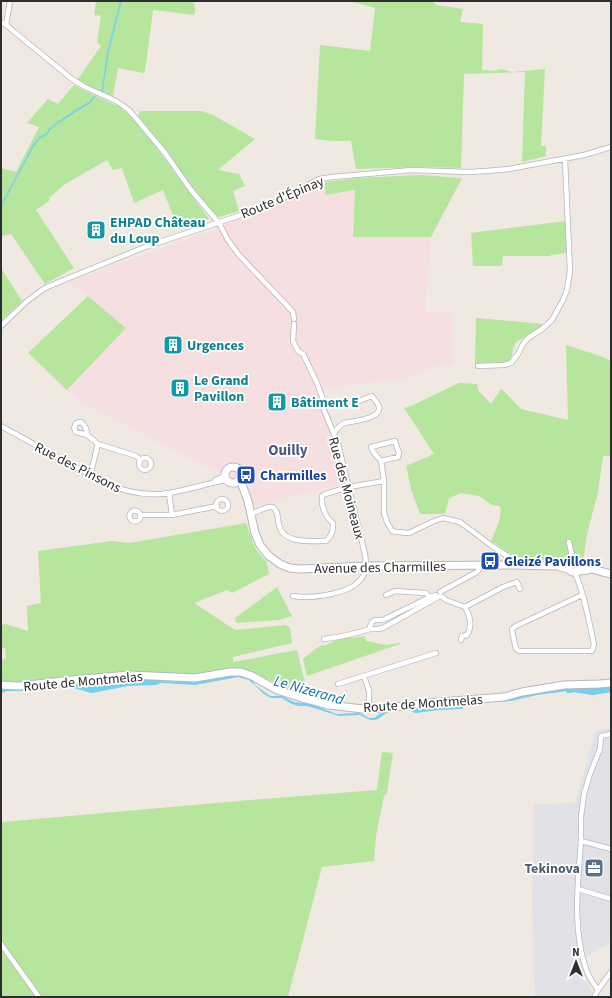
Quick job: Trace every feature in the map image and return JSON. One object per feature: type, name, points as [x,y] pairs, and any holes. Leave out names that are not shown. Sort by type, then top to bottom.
[{"type":"street","points":[[6,25],[10,1]]},
{"type":"street","name":"Rue des Moineaux","points":[[1,22],[72,79],[85,87],[116,100],[129,110],[165,153],[191,190],[219,223],[228,240],[239,255],[292,312],[294,321],[293,341],[298,351],[303,354],[317,383],[324,402],[324,410],[338,444],[365,554],[366,566]]},
{"type":"street","name":"Route d'Épinay","points":[[1,326],[26,302],[45,288],[145,247],[241,216],[280,200],[319,179],[412,170],[469,172],[509,169],[584,155],[611,148]]},
{"type":"street","points":[[478,366],[504,365],[511,362],[528,338],[552,320],[563,300],[570,271],[565,158]]},
{"type":"street","points":[[334,434],[338,426],[344,423],[359,421],[375,415],[379,411],[379,407],[372,396],[359,401]]},
{"type":"street","name":"Rue des Pinsons","points":[[1,426],[90,476],[126,491],[151,494],[169,493],[206,484],[232,480]]},
{"type":"street","points":[[87,435],[98,444],[136,456],[141,460]]},
{"type":"street","points":[[381,461],[398,457],[399,453],[395,441],[371,447],[381,461],[384,481],[384,513],[392,531],[409,533],[443,518],[460,522],[509,557],[513,565]]},
{"type":"street","points":[[90,476],[98,444]]},
{"type":"street","name":"Avenue des Charmilles","points":[[232,480],[248,501],[255,533],[260,545],[269,556],[280,564],[290,568],[513,565],[573,567],[611,574]]},
{"type":"street","points":[[251,514],[268,507],[273,507],[277,512],[281,530],[285,535],[292,539],[326,541],[330,537],[333,529],[333,523],[326,516],[322,496],[348,487],[384,481]]},
{"type":"street","points":[[169,493],[172,515]]},
{"type":"street","points":[[141,516],[172,515],[217,506]]},
{"type":"street","points":[[569,542],[573,567],[582,595],[594,644],[592,651],[519,651],[516,649],[512,629],[582,595]]},
{"type":"street","points":[[293,596],[318,596],[340,591],[351,586],[363,577],[366,566]]},
{"type":"street","points":[[324,638],[334,638],[359,633],[370,629],[383,628],[477,572],[481,566]]},
{"type":"street","points":[[465,607],[503,586],[516,581],[520,589]]},
{"type":"street","points":[[386,595],[395,590],[426,593],[430,597]]},
{"type":"street","points":[[370,629],[372,622],[375,620],[383,620],[430,597],[439,595],[446,600],[465,607],[468,613],[471,629],[467,634],[462,636],[461,640]]},
{"type":"street","points":[[338,684],[436,653]]},
{"type":"street","name":"Route de Montmelas","points":[[1,685],[19,686],[130,675],[196,678],[230,672],[241,672],[252,676],[277,690],[299,697],[329,705],[369,709],[504,697],[522,692],[564,685],[611,683]]},
{"type":"street","points":[[364,676],[369,691],[369,709]]},
{"type":"street","points":[[598,990],[590,979],[586,969],[581,953],[578,930],[581,817],[584,794],[600,749],[601,736],[611,734]]},
{"type":"street","points":[[581,841],[611,849]]},
{"type":"street","points":[[578,889],[611,899]]},
{"type":"street","points":[[1,944],[39,997]]},
{"type":"street","points":[[594,997],[611,972]]},
{"type":"shaded area","points":[[325,182],[325,195],[355,190],[353,237],[431,237],[425,312],[452,312],[453,365],[442,364],[407,378],[321,389],[329,412],[340,484],[256,506],[220,473],[168,448],[80,401],[67,390],[126,328],[69,282],[216,229]]},
{"type":"shaded area","points":[[611,728],[611,942],[586,957],[581,969],[592,993],[591,997],[535,997],[532,901],[534,804],[575,803],[596,730]]},
{"type":"green space","points":[[96,1],[194,1],[195,11],[194,15],[153,10],[145,71],[143,73],[118,68],[113,96],[94,89],[77,80],[101,46],[97,42],[101,16],[94,15]]},
{"type":"green space","points":[[350,1],[432,1],[437,5],[463,9],[460,22],[483,24],[482,70],[494,71],[501,69],[512,72],[545,69],[541,146],[546,146],[546,156],[522,162],[525,72],[464,74],[461,168],[425,167],[356,169],[351,141],[315,139],[320,45],[370,51],[375,8]]},
{"type":"green space","points":[[74,85],[120,107],[132,118],[147,135],[209,219],[195,224],[189,218],[175,221],[163,190],[134,203],[122,168],[113,170],[107,160],[65,184],[50,197],[49,201],[36,210],[74,268],[45,284],[11,234],[1,236],[1,168],[16,172],[39,127],[27,123],[48,99],[58,104]]},
{"type":"green space","points":[[140,111],[202,111],[213,115],[255,139],[218,170],[239,174],[245,186],[233,191],[239,211],[219,217],[212,214],[191,189],[168,152],[138,116]]},
{"type":"green space","points":[[420,175],[462,178],[431,237],[353,237],[355,190],[325,195],[325,182],[357,178]]},
{"type":"green space","points":[[566,221],[567,253],[550,256],[503,256],[502,266],[473,266],[471,233]]},
{"type":"green space","points":[[1,268],[22,301],[1,322]]},
{"type":"green space","points":[[88,296],[126,328],[67,390],[28,353]]},
{"type":"green space","points":[[476,318],[543,324],[541,328],[516,342],[513,348],[512,356],[507,362],[475,364]]},
{"type":"green space","points":[[566,345],[611,361],[611,456],[603,456],[598,492],[587,534],[583,561],[520,560],[491,541],[497,528],[500,506],[492,505],[479,496],[461,493],[449,498],[445,514],[420,514],[412,492],[406,466],[434,454],[404,408],[459,383],[477,384],[478,390],[491,404],[501,389],[521,409],[568,420]]},
{"type":"green space","points":[[246,523],[255,548],[267,563],[269,574],[232,593],[227,590],[194,603],[235,630],[286,625],[290,628],[292,643],[233,657],[233,662],[297,650],[305,682],[306,695],[248,670],[239,668],[195,675],[31,683],[12,683],[1,681],[1,670],[3,670],[1,661],[6,658],[5,648],[1,648],[1,625],[5,624],[28,631],[27,606],[41,603],[38,551],[112,541],[129,543]]},
{"type":"green space","points":[[277,587],[292,616],[279,620],[236,623],[235,618]]},
{"type":"green space","points":[[365,636],[366,641],[386,645],[400,644],[307,676],[303,659],[314,650],[322,645],[324,646],[341,638]]},
{"type":"green space","points":[[382,752],[393,753],[387,793],[384,796],[376,836],[374,861],[322,867],[288,997],[42,997],[1,941],[2,822],[377,790]]},
{"type":"green space","points":[[1,948],[36,997],[1,997]]},
{"type":"water","points":[[230,675],[240,675],[251,679],[255,685],[270,696],[282,696],[294,702],[313,704],[336,714],[358,713],[369,718],[374,718],[385,710],[417,708],[427,705],[511,699],[537,692],[571,687],[586,687],[593,690],[611,687],[611,689],[593,692],[584,689],[575,689],[511,701],[463,706],[439,706],[417,711],[397,710],[388,712],[374,720],[370,720],[360,715],[339,716],[307,706],[298,706],[282,698],[271,698],[264,694],[249,680],[238,677],[195,685],[151,683],[144,681],[133,683],[118,682],[110,683],[96,690],[90,691],[83,690],[72,685],[35,691],[7,691],[1,693],[1,688],[20,690],[74,683],[89,688],[113,680],[132,682],[143,679],[152,682],[188,682]]},
{"type":"waterway","points":[[102,92],[108,52],[121,1]]},
{"type":"waterway","points":[[1,206],[32,148],[39,138],[47,134],[49,130],[57,123],[90,102],[95,96]]},
{"type":"waterway","name":"Le Nizerand","points":[[71,683],[91,689],[127,682],[156,681]]},
{"type":"waterway","name":"Le Nizerand","points":[[569,689],[573,688],[593,691],[611,688]]},
{"type":"waterway","name":"Le Nizerand","points":[[416,709],[460,705]]},
{"type":"place","name":"EHPAD Château du Loup","points":[[96,230]]},
{"type":"place","name":"Urgences","points":[[173,345]]},
{"type":"place","name":"Le Grand Pavillon","points":[[180,388]]},
{"type":"place","name":"Bâtiment E","points":[[277,402]]},
{"type":"place","name":"Charmilles","points":[[246,475]]},
{"type":"place","name":"Gleizé Pavillons","points":[[490,561]]},
{"type":"place","name":"Tekinova","points":[[594,868]]},
{"type":"district","name":"Ouilly","points":[[288,450]]}]
